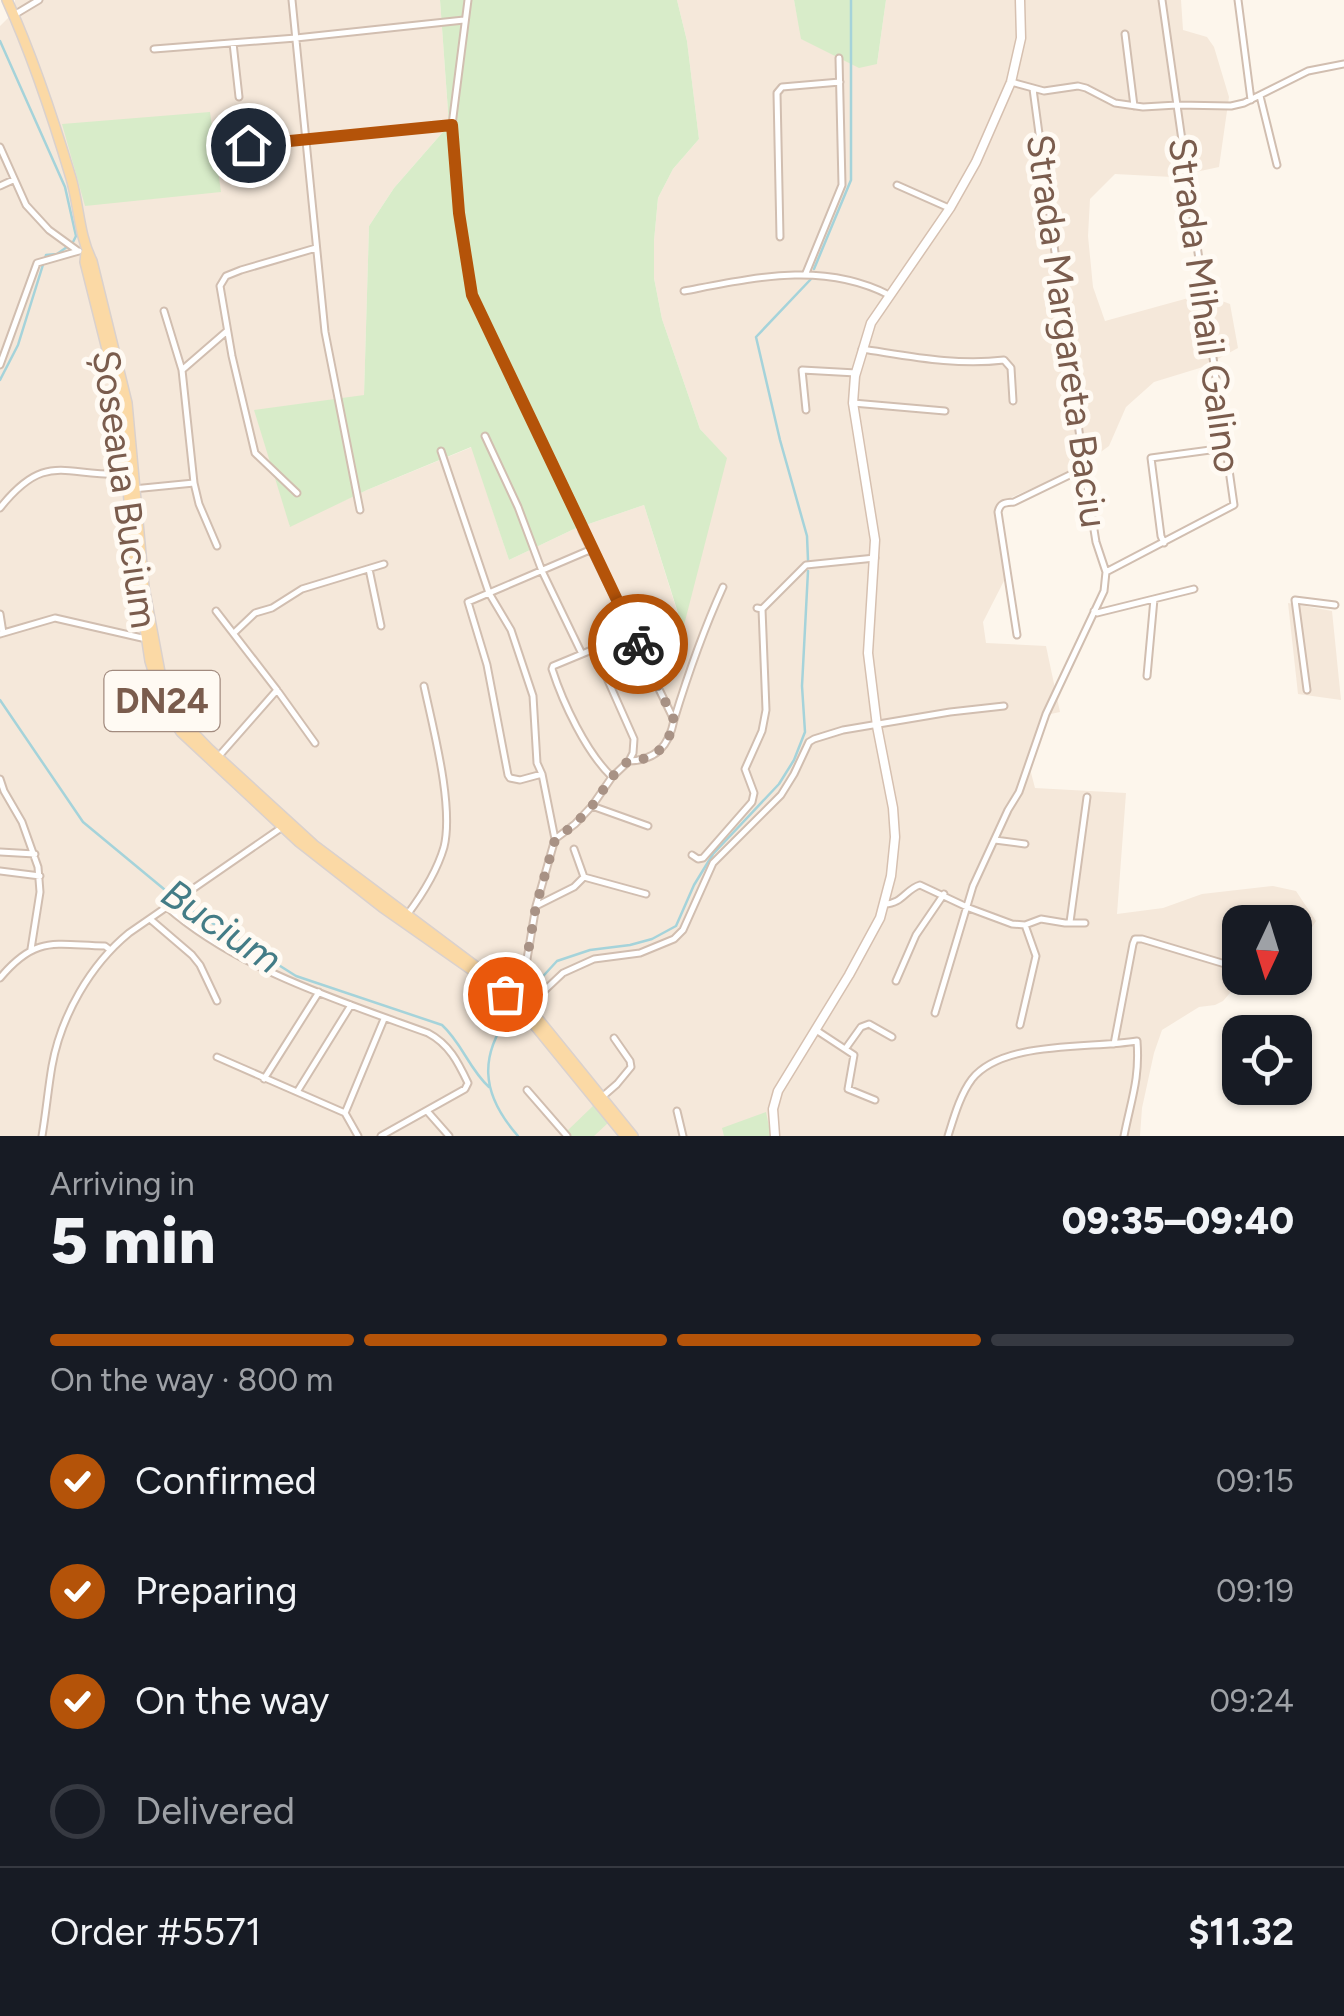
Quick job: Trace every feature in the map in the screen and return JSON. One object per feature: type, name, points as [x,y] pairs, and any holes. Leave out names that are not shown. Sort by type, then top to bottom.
[{"type":"main road","name":"Șoseaua Bucium","points":[[7,0],[72,182],[82,251],[121,405],[127,474],[132,489]]},
{"type":"main road","points":[[775,1136],[774,1100],[849,976],[885,904],[895,837],[868,643],[875,540],[853,402],[856,372],[870,323],[950,208],[976,162],[1011,82],[1021,38],[1020,0]]},
{"type":"main road","name":"Șoseaua Bucium","points":[[82,251],[92,262],[127,404],[136,575],[150,636],[153,672],[163,704],[181,732],[338,874],[509,993],[633,1136]]},
{"type":"main road","name":"Șoseaua Bucium","points":[[525,1008],[625,1136]]},
{"type":"street","points":[[14,15],[39,0]]},
{"type":"street","points":[[292,0],[325,332],[360,510]]},
{"type":"street","points":[[468,0],[452,125],[459,213],[472,295],[674,720]]},
{"type":"street","name":"Strada Mihail Galino","points":[[1162,0],[1234,505],[1164,544]]},
{"type":"street","points":[[1238,0],[1251,100]]},
{"type":"street","points":[[154,49],[465,20]]},
{"type":"street","points":[[1126,34],[1134,106]]},
{"type":"street","points":[[233,43],[239,98]]},
{"type":"street","points":[[806,273],[842,185],[839,58]]},
{"type":"street","points":[[1011,82],[1044,91],[1078,86],[1134,106],[1231,106],[1308,71],[1344,64]]},
{"type":"street","points":[[780,238],[777,93],[782,87],[840,82]]},
{"type":"street","name":"Strada Margareta Baciu","points":[[1033,89],[1084,468],[1096,542],[1106,572]]},
{"type":"street","points":[[1260,96],[1276,165]]},
{"type":"street","points":[[220,148],[452,125]]},
{"type":"street","points":[[0,147],[26,205],[40,222],[82,251]]},
{"type":"street","points":[[0,186],[14,180]]},
{"type":"street","points":[[897,185],[950,208]]},
{"type":"street","points":[[297,493],[256,453],[221,292],[223,280],[241,270],[316,248]]},
{"type":"street","points":[[0,365],[37,262],[82,251]]},
{"type":"street","points":[[684,291],[806,273],[889,294]]},
{"type":"street","points":[[164,311],[182,370],[194,483],[217,546]]},
{"type":"street","points":[[182,370],[227,330]]},
{"type":"street","points":[[862,348],[938,360],[1004,360],[1010,368],[1013,401]]},
{"type":"street","points":[[806,410],[802,370],[856,372]]},
{"type":"street","points":[[853,402],[945,412]]},
{"type":"street","points":[[485,436],[542,572],[582,654]]},
{"type":"street","points":[[935,1013],[973,886],[1019,792],[1046,714],[1104,591],[1106,572],[1164,544],[1151,458],[1225,448]]},
{"type":"street","points":[[441,451],[489,593],[511,630],[533,696],[537,764],[555,840],[524,968],[509,993]]},
{"type":"street","points":[[1018,635],[999,507],[1084,468]]},
{"type":"street","points":[[0,508],[24,480],[37,473],[65,470],[127,474]]},
{"type":"street","points":[[132,489],[194,483]]},
{"type":"street","points":[[542,774],[520,780],[508,775],[487,665],[468,602],[592,549]]},
{"type":"street","points":[[692,855],[702,858],[752,802],[754,793],[745,769],[762,732],[766,710],[760,608],[806,566],[875,558]]},
{"type":"street","points":[[234,633],[256,613],[272,608],[295,592],[384,564]]},
{"type":"street","points":[[369,569],[381,626]]},
{"type":"street","points":[[628,761],[649,758],[664,748],[701,638],[723,588]]},
{"type":"street","points":[[1094,611],[1194,589]]},
{"type":"street","points":[[1147,676],[1154,599]]},
{"type":"street","points":[[1307,690],[1295,600],[1335,605]]},
{"type":"street","points":[[216,611],[315,743]]},
{"type":"street","points":[[0,614],[2,634],[55,618],[142,638],[150,636]]},
{"type":"street","points":[[555,840],[592,806],[633,753],[634,738],[594,648],[552,668],[575,721],[612,777]]},
{"type":"street","points":[[404,919],[430,878],[444,845],[444,787],[424,686]]},
{"type":"street","points":[[216,760],[278,690]]},
{"type":"street","points":[[525,1008],[563,973],[594,960],[640,953],[674,939],[683,930],[713,863],[781,795],[808,742],[826,734],[1004,706]]},
{"type":"street","points":[[0,779],[22,822],[40,876],[31,949]]},
{"type":"street","points":[[1070,922],[1087,797]]},
{"type":"street","points":[[592,806],[648,826]]},
{"type":"street","points":[[42,1136],[55,1053],[88,977],[110,949],[285,824]]},
{"type":"street","points":[[995,840],[1025,844]]},
{"type":"street","points":[[574,849],[584,877]]},
{"type":"street","points":[[0,852],[35,854]]},
{"type":"street","points":[[0,872],[40,876]]},
{"type":"street","points":[[536,906],[574,887],[584,877]]},
{"type":"street","points":[[584,877],[646,894]]},
{"type":"street","points":[[885,904],[897,903],[920,884],[1012,924],[1025,925],[1042,919],[1084,923]]},
{"type":"street","points":[[896,981],[916,935],[944,894]]},
{"type":"street","points":[[167,907],[219,944],[271,972],[428,1033],[450,1049],[468,1083],[465,1089],[381,1136]]},
{"type":"street","points":[[150,919],[192,955],[217,1001]]},
{"type":"street","points":[[1020,1025],[1036,956],[1025,925]]},
{"type":"street","points":[[1114,1045],[1136,939],[1222,963]]},
{"type":"street","points":[[0,978],[31,949],[43,945],[110,949]]},
{"type":"street","points":[[264,1078],[318,992]]},
{"type":"street","points":[[297,1092],[352,1004]]},
{"type":"street","points":[[345,1113],[384,1017]]},
{"type":"street","points":[[846,1048],[861,1027],[869,1024],[892,1037]]},
{"type":"street","points":[[816,1030],[854,1055],[848,1088],[875,1100]]},
{"type":"street","points":[[602,1097],[630,1066],[614,1038]]},
{"type":"street","points":[[948,1136],[970,1081],[990,1064],[1037,1050],[1137,1041],[1136,1088],[1124,1136]]},
{"type":"street","points":[[217,1057],[345,1113],[358,1136]]},
{"type":"street","points":[[526,1090],[567,1136]]},
{"type":"street","points":[[427,1111],[449,1136]]},
{"type":"street","points":[[677,1111],[683,1136]]},
{"type":"shaded area","points":[[15,0],[440,0],[449,125],[394,188],[369,226],[364,396],[289,526],[472,447],[509,560],[574,529],[644,505],[682,627],[726,458],[700,429],[662,319],[654,278],[658,198],[673,169],[699,139],[687,41],[677,0],[794,0],[802,39],[877,64],[886,0],[1181,0],[1183,30],[1207,37],[1214,47],[1229,97],[1219,167],[1172,177],[1115,174],[1090,199],[1088,236],[1093,287],[1105,321],[1203,294],[1230,304],[1238,348],[1203,367],[1154,382],[1126,407],[1109,446],[1077,469],[998,503],[1009,571],[983,622],[986,643],[1046,646],[1060,712],[1046,715],[1029,765],[1035,788],[1126,793],[1117,914],[1163,908],[1202,894],[1273,886],[1296,891],[1305,905],[1222,905],[1222,995],[1228,995],[1215,1005],[1199,1007],[1162,1030],[1142,1108],[1140,1136],[0,1136],[0,26],[15,11]]},
{"type":"shaded area","points":[[1288,603],[1332,611],[1341,700],[1298,694]]},
{"type":"green space","points":[[440,0],[677,0],[687,41],[699,139],[673,169],[658,198],[654,278],[662,319],[700,429],[727,458],[683,629],[644,505],[574,529],[509,560],[471,447],[290,527],[254,410],[364,395],[369,226],[394,188],[449,125]]},
{"type":"green space","points":[[794,0],[886,0],[877,64],[859,68],[801,39]]},
{"type":"green space","points":[[210,112],[221,192],[85,206],[62,124]]},
{"type":"green space","points":[[594,1105],[608,1123],[594,1136],[571,1136],[566,1132]]},
{"type":"green space","points":[[766,1112],[771,1136],[724,1136],[722,1128]]},
{"type":"waterway","points":[[814,269],[851,180],[851,0]]},
{"type":"waterway","name":"Bucium","points":[[0,41],[65,187],[76,236],[73,242]]},
{"type":"waterway","name":"Bucium","points":[[0,380],[18,345],[46,255],[67,247]]},
{"type":"waterway","points":[[808,560],[807,536],[756,337],[811,279]]},
{"type":"waterway","points":[[522,999],[557,961],[590,950],[652,939],[676,926],[713,854],[779,784],[805,732],[802,686],[808,571]]},
{"type":"waterway","name":"Bucium","points":[[0,700],[83,822],[182,904],[296,976],[442,1025],[489,1087]]},
{"type":"waterway","points":[[514,1009],[494,1042],[488,1073],[496,1104],[518,1136]]},
{"type":"way so far","points":[[505,994],[524,968],[555,840],[592,806],[628,761],[657,754],[672,731],[674,720],[638,644]]},
{"type":"route","points":[[248,145],[452,125],[459,213],[472,295],[638,644]]}]
